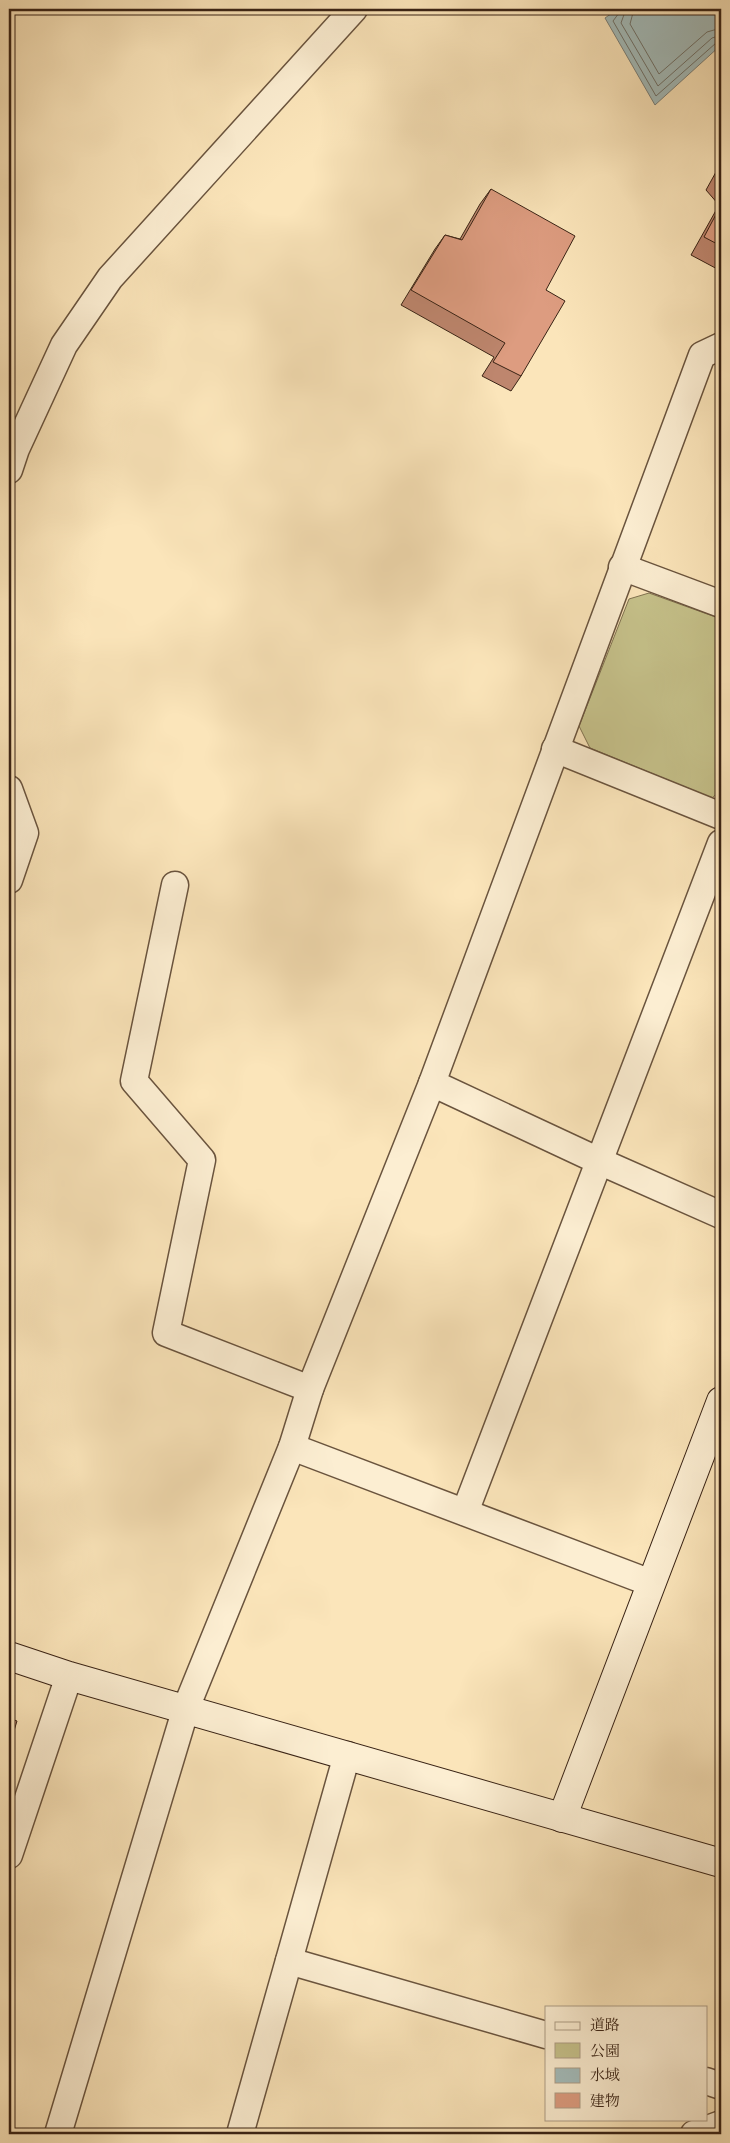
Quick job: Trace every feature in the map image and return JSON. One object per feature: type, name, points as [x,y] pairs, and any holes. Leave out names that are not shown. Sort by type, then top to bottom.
[{"type":"street","points":[[9,470],[16,449],[64,345],[110,278],[354,9]]},
{"type":"street","points":[[58,2134],[186,1708],[292,1447],[310,1389],[432,1083],[702,355],[721,346]]},
{"type":"street","points":[[622,568],[721,604]]},
{"type":"street","points":[[555,749],[721,816]]},
{"type":"street","points":[[9,789],[25,833],[9,880]]},
{"type":"street","points":[[465,1512],[721,843]]},
{"type":"street","points":[[175,885],[134,1081],[202,1160],[166,1333],[310,1389]]},
{"type":"street","points":[[432,1083],[599,1161],[721,1215]]},
{"type":"street","points":[[562,1818],[721,1401]]},
{"type":"street","points":[[292,1447],[651,1583]]},
{"type":"street","points":[[9,1656],[69,1676],[721,1863]]},
{"type":"street","points":[[9,1854],[69,1676]]},
{"type":"street","points":[[240,2134],[347,1755]]},
{"type":"street","points":[[289,1961],[545,2035]]},
{"type":"street","points":[[708,2082],[721,2086]]},
{"type":"street","points":[[694,2134],[721,2124]]},
{"type":"green space","points":[[649,593],[721,619],[721,790],[712,798],[590,748],[579,726],[629,599]]},
{"type":"water","points":[[618,9],[721,9],[721,45],[655,105],[605,18]]},
{"type":"building","points":[[491,189],[575,236],[546,290],[565,301],[521,376],[493,362],[505,343],[411,290],[445,235],[462,240]]},
{"type":"building","points":[[721,205],[721,246],[704,237]]},
{"type":"building","points":[[9,1718],[17,1721],[9,1747]]}]
